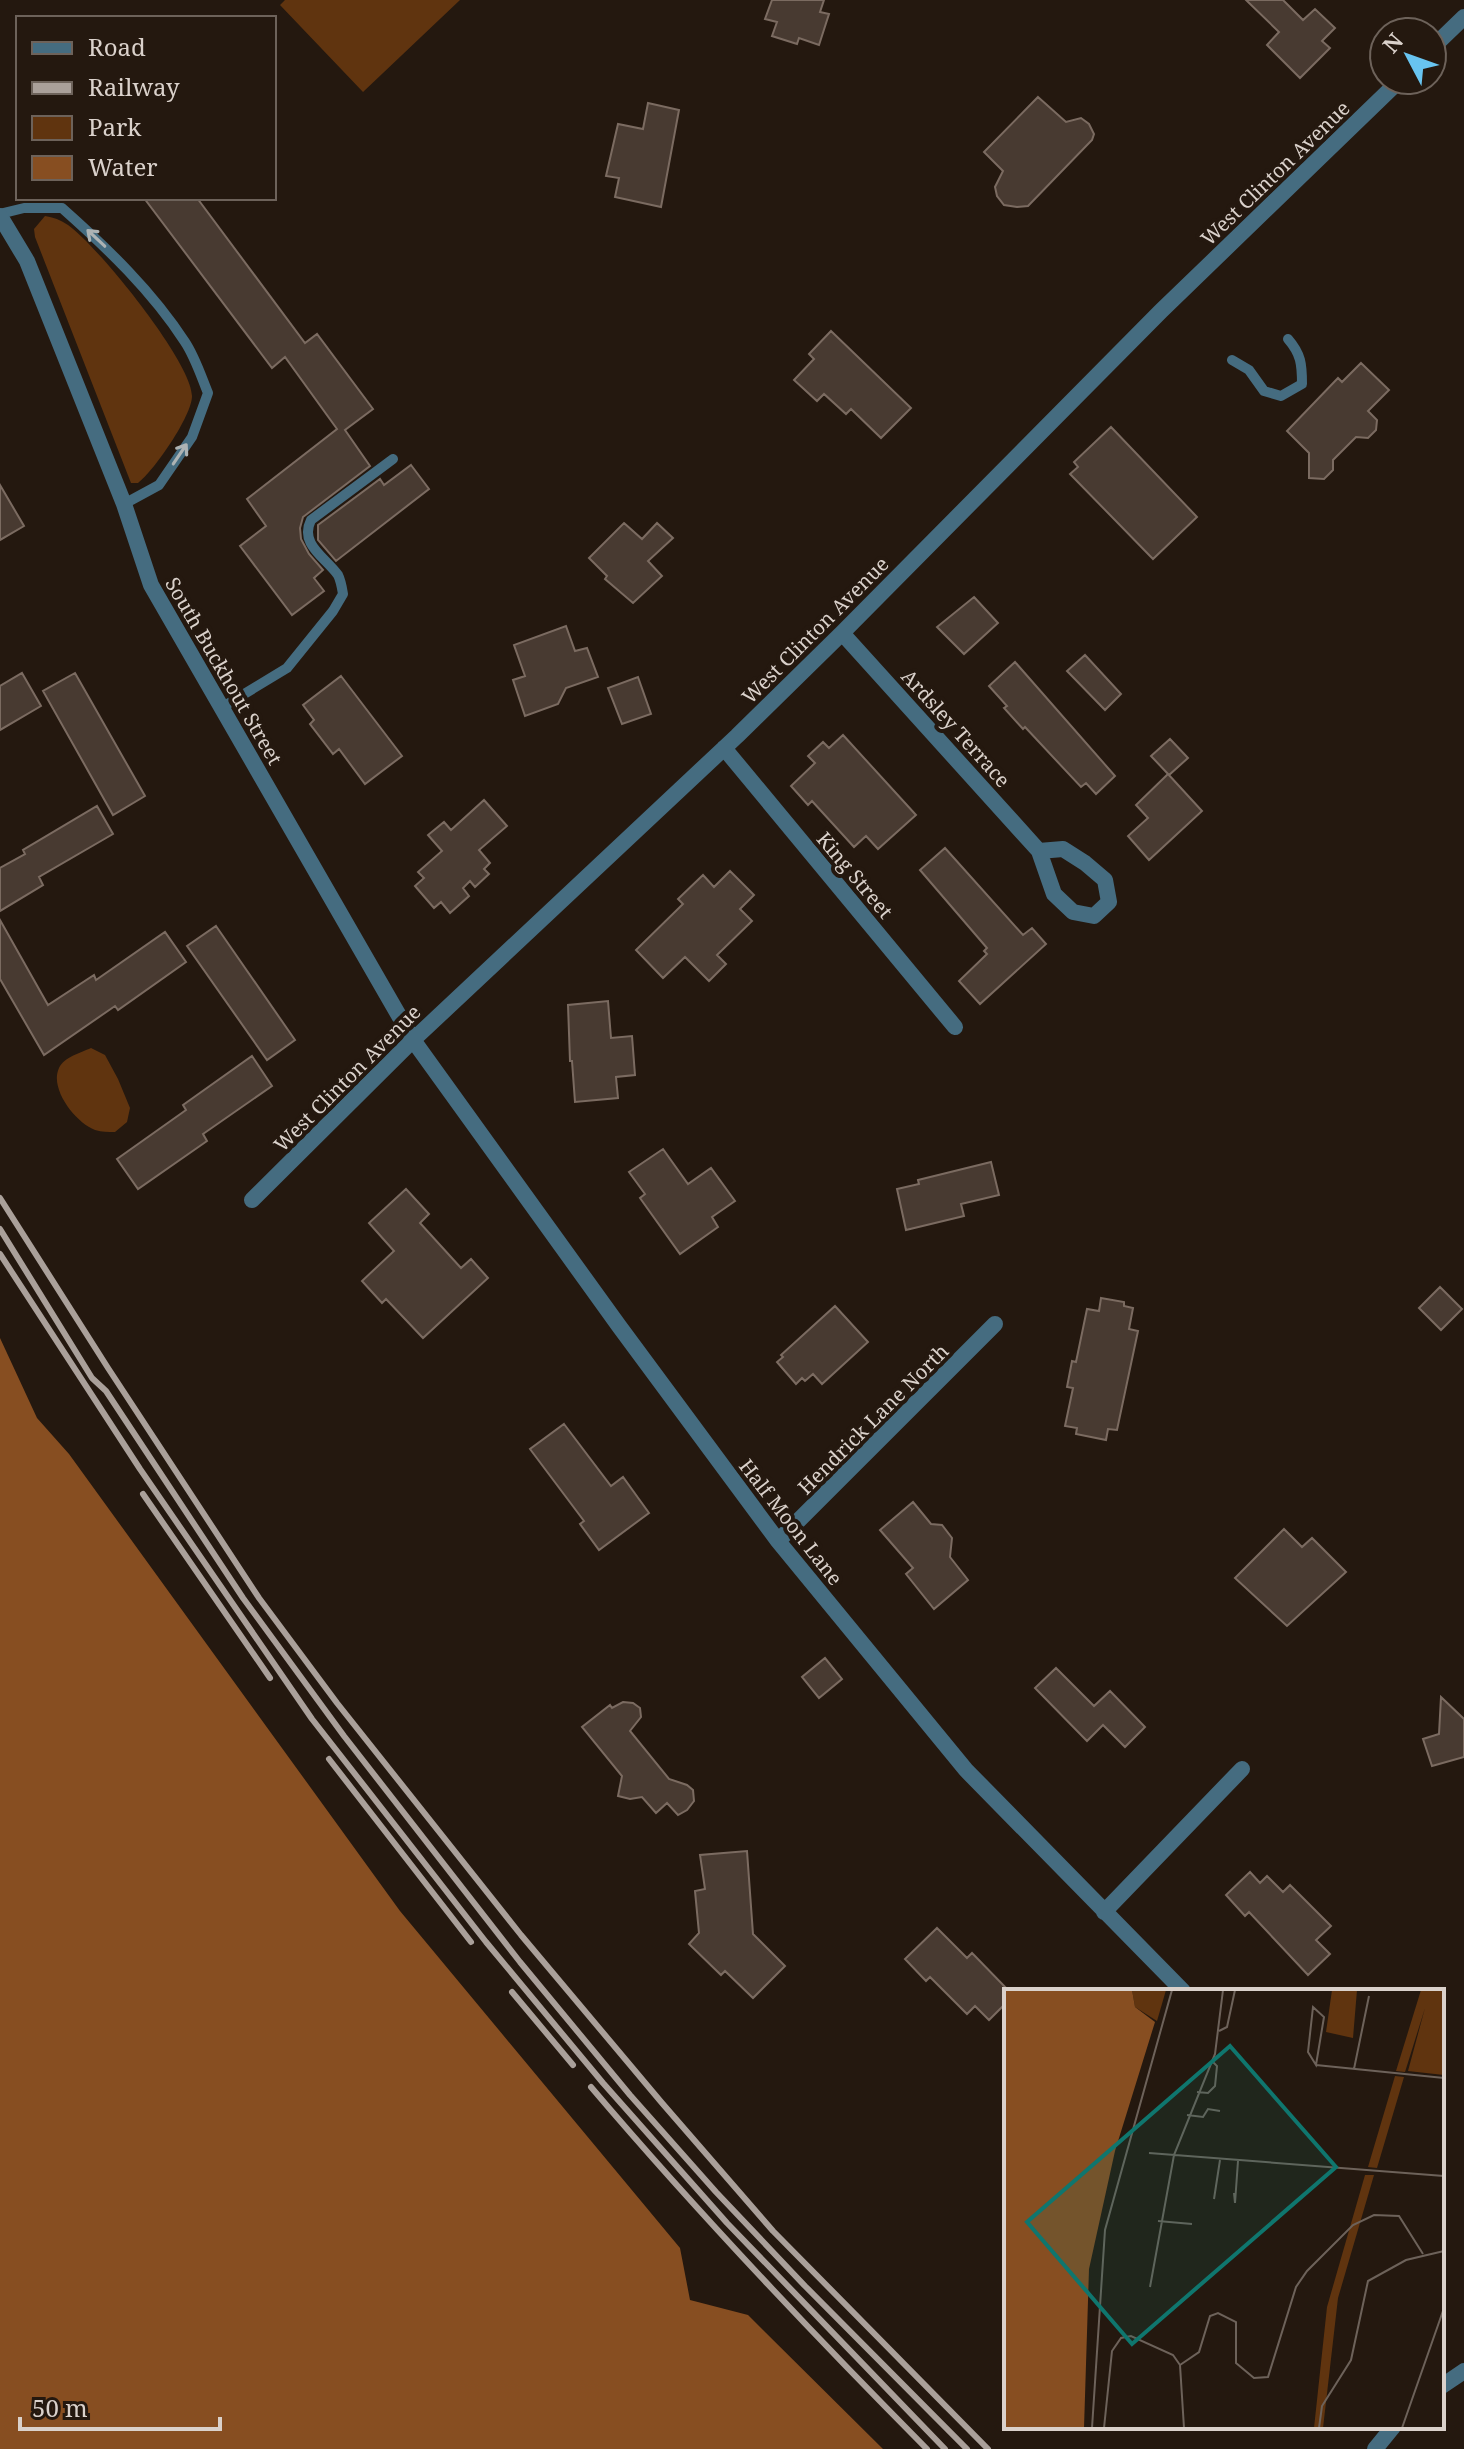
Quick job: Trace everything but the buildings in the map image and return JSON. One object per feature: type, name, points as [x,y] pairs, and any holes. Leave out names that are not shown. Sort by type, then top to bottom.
[{"type":"street","points":[[1448,32],[1464,17]]},
{"type":"street","name":"West Clinton Avenue","points":[[252,1200],[413,1040],[842,633],[1161,311],[1383,96]]},
{"type":"street","name":"South Buckhout Street","points":[[0,215],[27,261],[124,504],[151,585],[413,1040]]},
{"type":"street","name":"Ardsley Terrace","points":[[842,633],[1039,851],[1054,894],[1073,912],[1094,916],[1109,902],[1105,880],[1085,863],[1063,849],[1039,851]]},
{"type":"street","name":"King Street","points":[[724,748],[955,1027]]},
{"type":"street","name":"Half Moon Lane","points":[[413,1040],[778,1541],[966,1770],[1181,1989]]},
{"type":"street","name":"Hendrick Lane North","points":[[778,1541],[995,1324]]},
{"type":"street","points":[[1104,1912],[1242,1769]]},
{"type":"street","points":[[1444,2385],[1464,2371]]},
{"type":"street","points":[[1375,2449],[1391,2429]]},
{"type":"lane","points":[[0,215],[24,208],[62,208],[103,245],[149,294],[187,344],[208,393],[192,437],[159,485],[124,504]]},
{"type":"lane","points":[[1232,360],[1249,370],[1264,391],[1281,396],[1302,384],[1299,351],[1288,339]]},
{"type":"lane","points":[[221,708],[287,668],[333,611],[343,594],[340,578],[308,540],[306,530],[311,520],[393,459]]},
{"type":"green space","points":[[285,0],[460,0],[363,92],[280,5]]},
{"type":"green space","points":[[45,216],[68,225],[100,255],[141,305],[188,380],[192,396],[186,416],[162,455],[138,483],[131,483],[35,237],[34,229]]},
{"type":"green space","points":[[91,1048],[105,1055],[130,1108],[127,1122],[115,1132],[95,1130],[80,1120],[66,1104],[58,1086],[61,1064]]},
{"type":"water","points":[[0,1338],[37,1418],[69,1454],[400,1911],[680,2248],[690,2300],[748,2315],[883,2449],[0,2449]]},
{"type":"railway","points":[[0,1198],[259,1598],[337,1703],[521,1935],[773,2231],[988,2449]]},
{"type":"railway","points":[[0,1229],[92,1378],[106,1391],[243,1598],[344,1736],[520,1962],[630,2095],[716,2192],[967,2449]]},
{"type":"railway","points":[[0,1254],[140,1469],[312,1719],[486,1942],[603,2083],[727,2223],[945,2449]]},
{"type":"railway","points":[[143,1494],[270,1678]]},
{"type":"railway","points":[[329,1759],[471,1942]]},
{"type":"railway","points":[[512,1992],[573,2065]]},
{"type":"railway","points":[[591,2087],[756,2271],[927,2449]]}]
